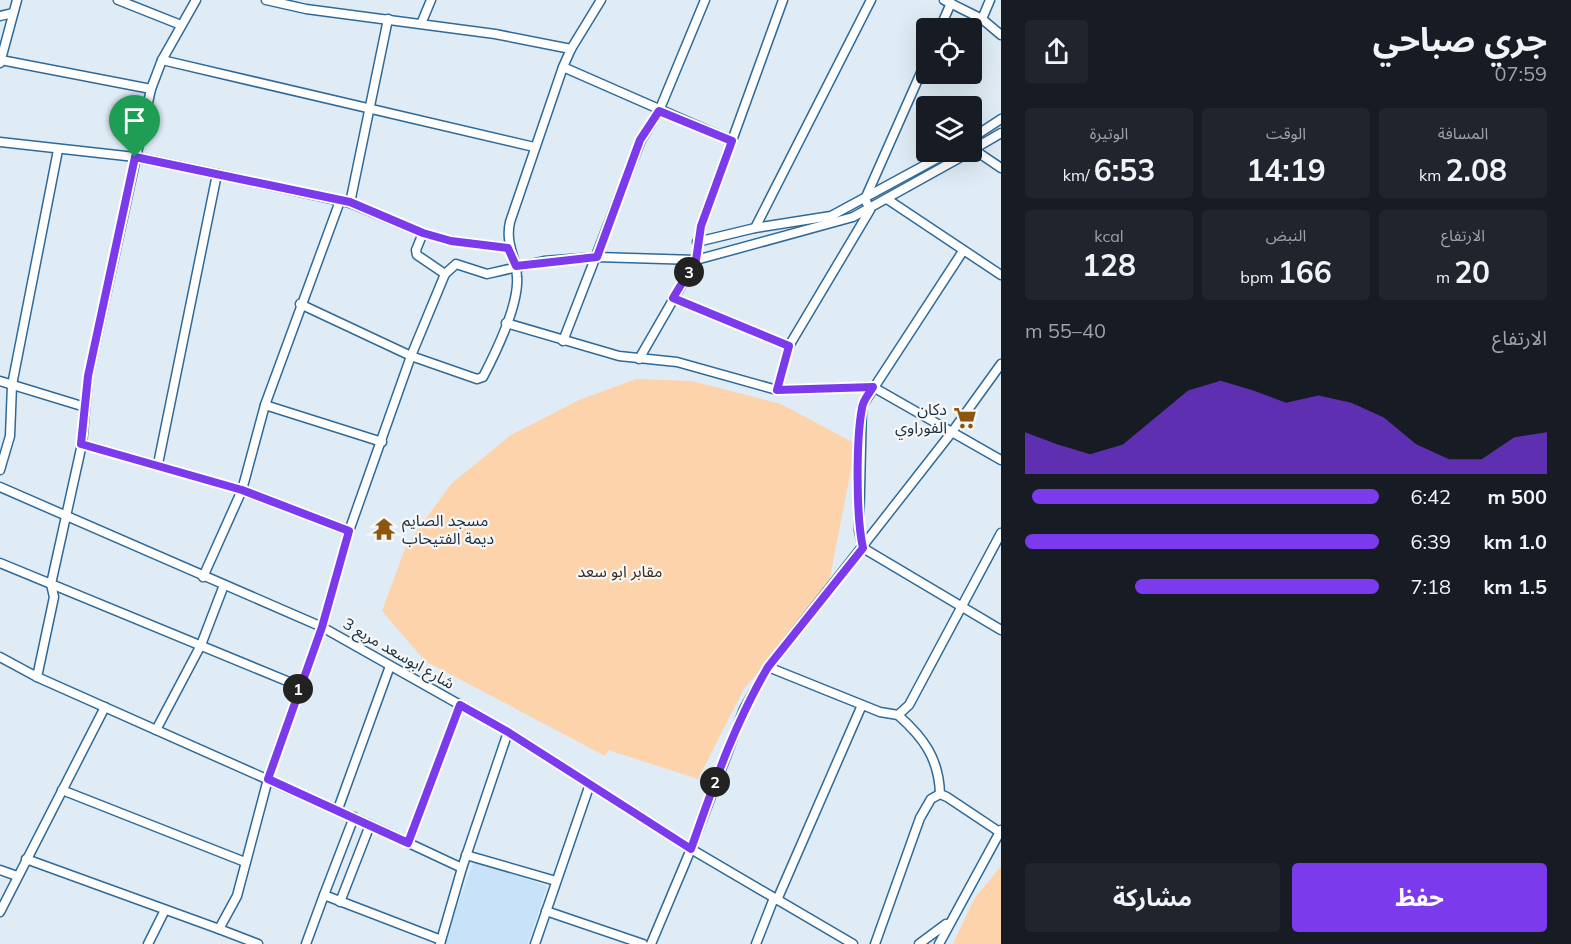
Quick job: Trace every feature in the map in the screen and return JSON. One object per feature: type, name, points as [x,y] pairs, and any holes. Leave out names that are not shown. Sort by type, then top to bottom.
[{"type":"street","points":[[17,0],[0,61],[151,89]]},
{"type":"street","points":[[118,0],[181,25]]},
{"type":"street","points":[[37,677],[54,597],[51,584],[81,444],[88,376],[135,157],[151,89],[162,60],[196,0]]},
{"type":"street","points":[[266,0],[306,9],[534,40],[571,49]]},
{"type":"street","points":[[421,24],[431,0]]},
{"type":"street","points":[[300,304],[411,356],[479,379],[484,374],[517,291],[516,266],[508,248],[510,222],[563,67],[571,49],[601,0]]},
{"type":"street","points":[[563,341],[640,140],[659,111],[705,0]]},
{"type":"street","points":[[639,359],[696,260],[697,242],[783,0]]},
{"type":"street","points":[[755,228],[871,0]]},
{"type":"street","points":[[990,0],[982,19],[1001,35]]},
{"type":"street","points":[[943,18],[948,2],[980,18]]},
{"type":"street","points":[[0,16],[13,13]]},
{"type":"street","points":[[350,202],[388,19]]},
{"type":"street","points":[[162,60],[534,147]]},
{"type":"street","points":[[563,67],[732,141]]},
{"type":"street","points":[[870,210],[865,199],[916,84]]},
{"type":"street","points":[[982,131],[1001,119]]},
{"type":"street","points":[[982,144],[1001,133]]},
{"type":"street","points":[[0,142],[135,157],[217,174],[350,202],[423,233],[451,241],[508,248]]},
{"type":"street","points":[[0,470],[10,436],[12,385],[58,150]]},
{"type":"street","points":[[982,156],[1001,168]]},
{"type":"street","points":[[697,242],[755,228],[831,216],[931,162]]},
{"type":"street","points":[[219,929],[237,896],[268,779],[299,686],[322,627],[349,531],[411,356],[445,274],[456,264],[487,274],[516,266],[597,257],[696,260],[771,238],[834,224],[870,210],[951,162]]},
{"type":"street","points":[[158,464],[217,174]]},
{"type":"street","points":[[887,199],[1001,275]]},
{"type":"street","points":[[203,577],[242,490],[265,405],[300,304],[340,201]]},
{"type":"street","points":[[777,390],[789,346],[870,210]]},
{"type":"street","points":[[423,233],[416,250],[417,255],[445,274]]},
{"type":"street","points":[[863,548],[859,515],[862,406],[963,251]]},
{"type":"street","points":[[673,298],[789,346]]},
{"type":"street","points":[[506,323],[563,341],[639,359],[677,362],[777,390],[873,387],[1001,460]]},
{"type":"street","points":[[651,944],[691,849],[744,709],[768,667],[863,548],[1001,364]]},
{"type":"street","points":[[0,381],[85,407]]},
{"type":"street","points":[[265,405],[382,442]]},
{"type":"street","points":[[81,444],[158,464],[242,490],[349,531]]},
{"type":"street","name":"شارع ابوسعد مربع 3","points":[[0,487],[322,627],[508,732],[691,849],[853,944]]},
{"type":"street","points":[[768,667],[891,716],[898,715],[909,705],[963,609],[1001,533]]},
{"type":"street","points":[[863,548],[1001,630]]},
{"type":"street","points":[[0,563],[299,686]]},
{"type":"street","points":[[156,730],[201,645],[224,585]]},
{"type":"street","points":[[0,657],[37,677],[338,809],[462,868]]},
{"type":"street","points":[[338,809],[390,666]]},
{"type":"street","points":[[408,843],[460,705]]},
{"type":"street","points":[[756,944],[862,705]]},
{"type":"street","points":[[0,912],[105,707]]},
{"type":"street","points":[[898,715],[915,729],[928,747],[939,776],[940,794]]},
{"type":"street","points":[[324,895],[440,942],[466,855],[508,732]]},
{"type":"street","points":[[535,944],[590,784]]},
{"type":"street","points":[[62,790],[245,862]]},
{"type":"street","points":[[939,944],[1000,832],[973,812],[940,794]]},
{"type":"street","points":[[875,944],[920,818],[931,799],[940,794]]},
{"type":"street","points":[[306,944],[354,817]]},
{"type":"street","points":[[340,902],[370,825]]},
{"type":"street","points":[[466,855],[556,881]]},
{"type":"street","points":[[26,859],[258,944]]},
{"type":"street","points":[[0,870],[17,876]]},
{"type":"street","points":[[148,944],[165,910]]},
{"type":"street","points":[[546,911],[644,944]]},
{"type":"street","points":[[919,944],[949,922]]},
{"type":"shaded area","points":[[474,861],[547,886],[528,944],[443,944]]},
{"type":"green space","name":"مقابر ابو سعد","points":[[636,379],[692,381],[781,404],[856,444],[827,593],[744,689],[698,779],[608,750],[605,756],[425,661],[382,611],[406,546],[451,484],[511,435],[579,400]]},
{"type":"green space","points":[[1001,866],[1001,944],[953,944],[974,899]]},
{"type":"place","name":"دكان الفوراوي","points":[[965,418]]},
{"type":"place","name":"مسجد الصايم ديمة الفتيحاب","points":[[384,529]]},
{"type":"route","points":[[659,111],[732,141],[701,226],[696,260],[673,298],[789,346],[777,390],[873,387],[862,406],[859,531],[863,548],[768,667],[756,687],[744,709],[691,849],[508,732],[460,705],[408,843],[338,809],[268,779],[299,686],[322,627],[349,531],[242,490],[158,464],[81,444],[88,376],[135,157],[350,202],[423,233],[478,246],[508,248],[516,266],[544,261],[597,257],[640,140],[659,111]]}]
